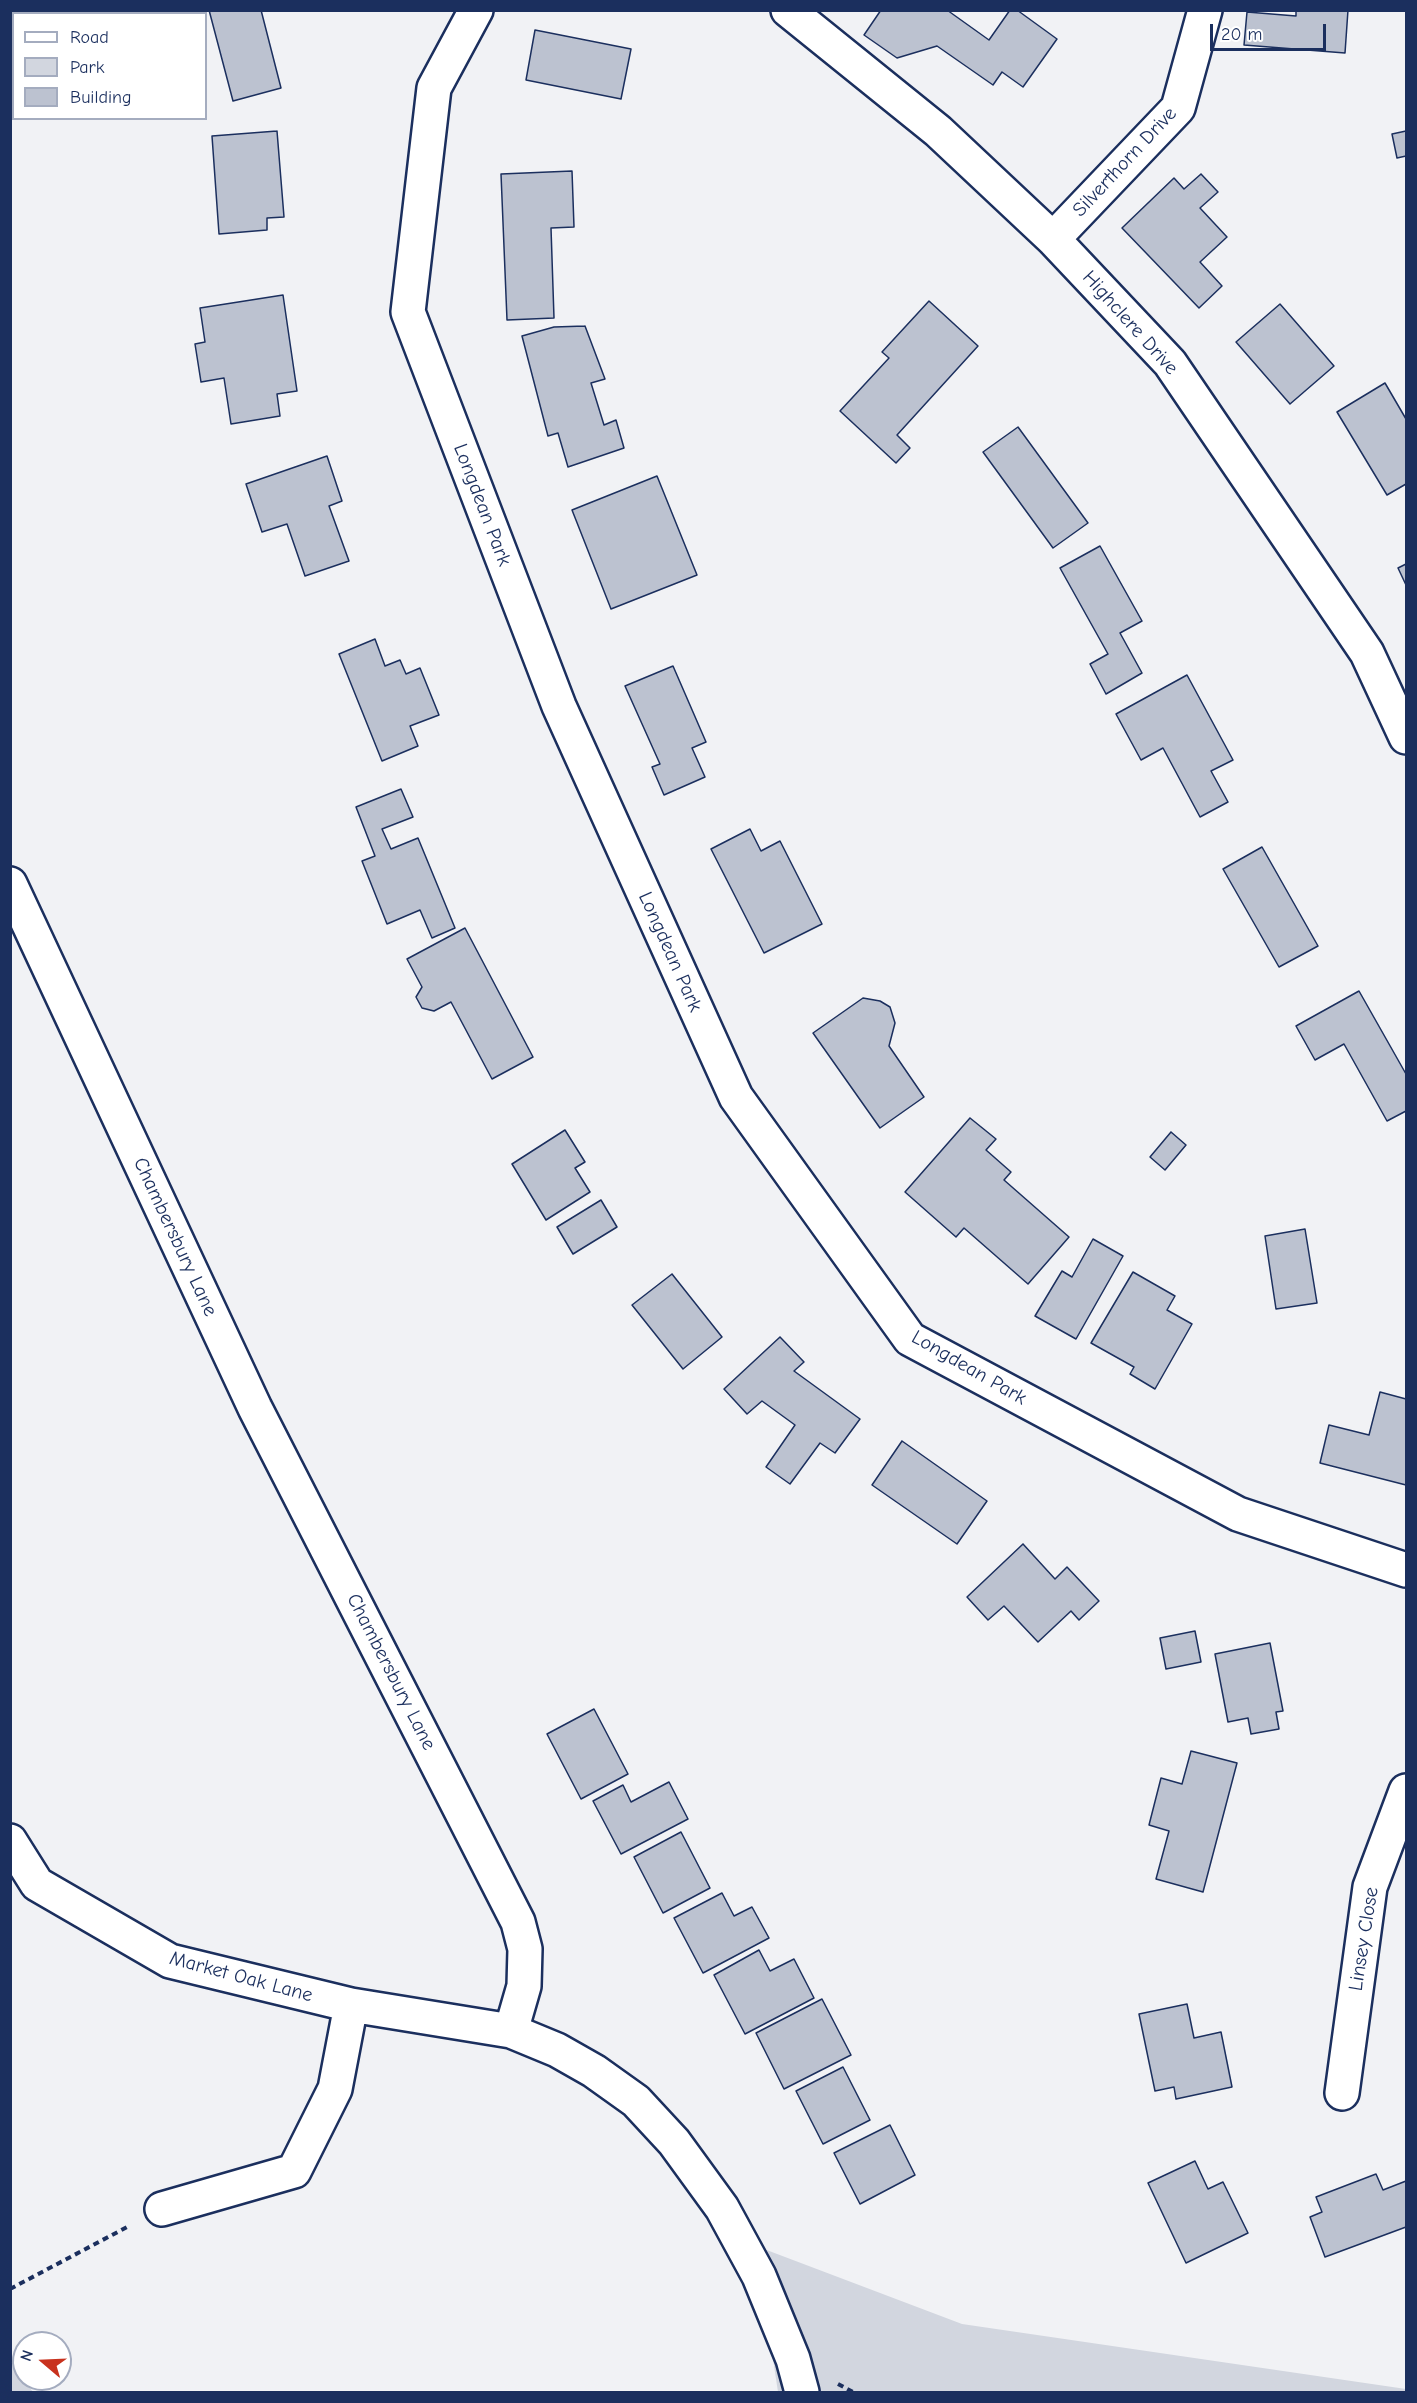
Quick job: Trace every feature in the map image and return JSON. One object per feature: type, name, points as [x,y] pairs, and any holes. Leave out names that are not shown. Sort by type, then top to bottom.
[{"type":"street","name":"Longdean Park","points":[[476,10],[434,88],[408,312],[559,705],[736,1097],[910,1339],[1238,1514],[1407,1570]]},
{"type":"street","name":"Highclere Drive","points":[[788,10],[938,131],[1053,239],[1170,363],[1367,653],[1407,737]]},
{"type":"street","name":"Silverthorn Drive","points":[[1053,239],[1178,108],[1205,10]]},
{"type":"street","name":"Chambersbury Lane","points":[[10,884],[255,1408],[518,1922],[525,1949],[524,1986],[511,2031]]},
{"type":"street","name":"Linsey Close","points":[[1342,2093],[1370,1887],[1407,1791]]},
{"type":"street","name":"Market Oak Lane","points":[[10,1841],[37,1884],[170,1962],[351,2005],[511,2031]]},
{"type":"street","points":[[162,2209],[294,2171],[335,2090],[351,2005]]},
{"type":"street","points":[[511,2031],[557,2050],[594,2071],[636,2101],[674,2142],[722,2208],[759,2276],[793,2359],[802,2392]]},
{"type":"path","points":[[10,2289],[162,2209]]},
{"type":"green space","points":[[756,2246],[962,2324],[1406,2389],[1406,2392],[778,2392]]},
{"type":"green space","points":[[10,2356],[12,2359],[12,2391],[33,2392],[11,2392]]},
{"type":"building","points":[[209,10],[261,10],[281,88],[233,101]]},
{"type":"building","points":[[881,10],[947,10],[989,40],[1010,10],[1017,10],[1057,39],[1023,87],[1002,72],[993,85],[937,46],[897,58],[864,35]]},
{"type":"building","points":[[1296,10],[1348,10],[1345,53],[1244,45],[1247,12],[1296,16]]},
{"type":"building","points":[[535,30],[631,49],[621,99],[526,80]]},
{"type":"building","points":[[277,131],[284,217],[267,218],[267,230],[219,234],[212,136]]},
{"type":"building","points":[[1406,131],[1406,156],[1397,158],[1392,134]]},
{"type":"building","points":[[572,171],[574,227],[551,228],[554,318],[507,320],[501,174]]},
{"type":"building","points":[[1201,174],[1218,192],[1200,208],[1227,237],[1200,262],[1222,286],[1199,308],[1122,228],[1174,178],[1184,189]]},
{"type":"building","points":[[283,295],[297,391],[277,394],[280,416],[231,424],[224,378],[201,382],[195,344],[205,342],[200,308]]},
{"type":"building","points":[[929,301],[978,346],[897,435],[910,448],[896,463],[840,411],[889,358],[882,352]]},
{"type":"building","points":[[1280,304],[1334,366],[1290,404],[1236,342]]},
{"type":"building","points":[[585,326],[605,379],[591,383],[604,425],[616,420],[624,448],[568,467],[558,433],[548,436],[522,336],[554,327]]},
{"type":"building","points":[[1385,383],[1406,419],[1406,484],[1387,495],[1337,412]]},
{"type":"building","points":[[1018,427],[1088,523],[1053,548],[983,452]]},
{"type":"building","points":[[327,456],[342,501],[329,506],[349,561],[305,576],[287,524],[262,532],[246,484]]},
{"type":"building","points":[[657,476],[697,575],[611,609],[572,510]]},
{"type":"building","points":[[1100,546],[1142,621],[1120,633],[1142,673],[1106,694],[1090,664],[1108,654],[1060,568]]},
{"type":"building","points":[[1406,564],[1406,585],[1398,568]]},
{"type":"building","points":[[375,639],[385,666],[400,660],[406,674],[420,668],[439,715],[410,726],[418,746],[382,761],[339,654]]},
{"type":"building","points":[[673,666],[706,742],[692,748],[705,777],[664,795],[652,767],[660,764],[625,686]]},
{"type":"building","points":[[1187,675],[1233,760],[1211,771],[1228,802],[1200,817],[1163,748],[1141,760],[1116,714]]},
{"type":"building","points":[[401,789],[413,817],[382,829],[391,849],[418,838],[455,928],[432,938],[420,910],[387,924],[362,861],[375,856],[356,807]]},
{"type":"building","points":[[750,829],[761,851],[780,841],[822,924],[764,953],[711,849]]},
{"type":"building","points":[[1262,847],[1318,946],[1279,967],[1223,869]]},
{"type":"building","points":[[465,928],[533,1057],[492,1079],[451,1002],[434,1011],[422,1008],[416,997],[422,987],[407,959]]},
{"type":"building","points":[[1359,991],[1406,1074],[1406,1111],[1387,1121],[1344,1044],[1315,1060],[1296,1026]]},
{"type":"building","points":[[863,998],[880,1001],[890,1007],[895,1023],[889,1046],[924,1097],[880,1128],[813,1033]]},
{"type":"building","points":[[970,1118],[996,1139],[986,1150],[1011,1172],[1004,1180],[1069,1237],[1028,1284],[964,1228],[956,1237],[905,1192]]},
{"type":"building","points":[[565,1130],[585,1162],[575,1168],[590,1192],[546,1220],[512,1164]]},
{"type":"building","points":[[1171,1132],[1186,1145],[1165,1170],[1150,1157]]},
{"type":"building","points":[[601,1200],[617,1227],[573,1254],[557,1227]]},
{"type":"building","points":[[1305,1229],[1317,1303],[1276,1309],[1265,1236]]},
{"type":"building","points":[[1093,1239],[1123,1256],[1076,1339],[1035,1316],[1062,1271],[1072,1277]]},
{"type":"building","points":[[1133,1272],[1175,1296],[1167,1310],[1192,1324],[1155,1389],[1130,1374],[1134,1367],[1091,1343]]},
{"type":"building","points":[[672,1274],[722,1337],[683,1369],[632,1305]]},
{"type":"building","points":[[780,1337],[804,1362],[794,1371],[860,1419],[835,1453],[820,1443],[790,1484],[766,1467],[795,1425],[762,1401],[747,1414],[724,1389]]},
{"type":"building","points":[[1380,1392],[1406,1399],[1406,1485],[1320,1463],[1329,1425],[1369,1435]]},
{"type":"building","points":[[902,1441],[987,1501],[957,1544],[872,1485]]},
{"type":"building","points":[[1023,1544],[1055,1579],[1067,1567],[1099,1601],[1079,1620],[1071,1611],[1038,1642],[1004,1606],[988,1620],[967,1597]]},
{"type":"building","points":[[1195,1631],[1201,1662],[1166,1669],[1160,1638]]},
{"type":"building","points":[[1270,1643],[1283,1711],[1276,1712],[1279,1729],[1251,1734],[1248,1718],[1228,1722],[1215,1654]]},
{"type":"building","points":[[594,1709],[628,1774],[581,1799],[547,1734]]},
{"type":"building","points":[[1191,1751],[1237,1763],[1203,1892],[1156,1879],[1169,1831],[1149,1825],[1161,1778],[1182,1784]]},
{"type":"building","points":[[669,1782],[688,1819],[621,1854],[593,1801],[623,1785],[631,1802]]},
{"type":"building","points":[[681,1832],[710,1888],[663,1913],[634,1857]]},
{"type":"building","points":[[722,1893],[734,1916],[752,1907],[769,1938],[703,1973],[674,1918]]},
{"type":"building","points":[[759,1950],[770,1971],[794,1959],[814,1998],[745,2034],[714,1975]]},
{"type":"building","points":[[822,1999],[851,2055],[784,2089],[756,2033]]},
{"type":"building","points":[[1187,2004],[1194,2038],[1221,2032],[1232,2087],[1176,2099],[1174,2087],[1155,2091],[1139,2014]]},
{"type":"building","points":[[843,2067],[870,2120],[823,2144],[796,2091]]},
{"type":"building","points":[[890,2125],[915,2175],[860,2204],[834,2153]]},
{"type":"building","points":[[1195,2161],[1208,2189],[1223,2182],[1248,2233],[1186,2263],[1148,2183]]},
{"type":"building","points":[[1376,2174],[1383,2190],[1406,2181],[1406,2227],[1325,2257],[1310,2217],[1322,2212],[1316,2197]]}]
